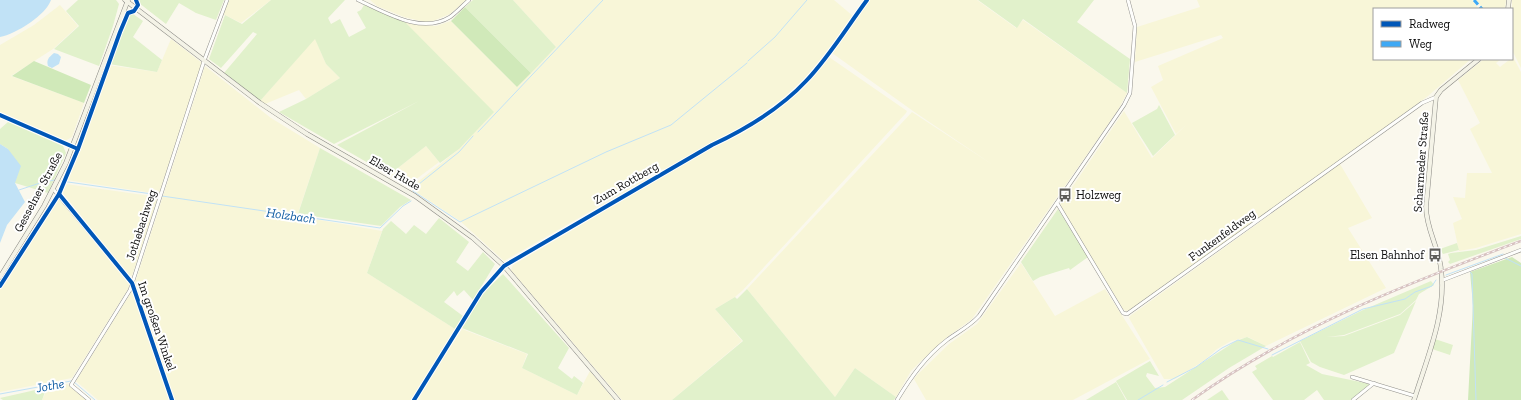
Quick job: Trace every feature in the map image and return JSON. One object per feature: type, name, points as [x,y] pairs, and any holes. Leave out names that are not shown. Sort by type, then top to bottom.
[{"type":"street","name":"Jothebachweg","points":[[88,400],[71,385],[132,283],[204,61],[228,0]]},
{"type":"street","points":[[358,0],[401,19],[429,24],[442,21],[451,16],[469,0]]},
{"type":"street","name":"Zum Rottberg","points":[[414,400],[481,292],[504,266],[712,145],[744,129],[784,101],[806,82],[829,54],[867,0]]},
{"type":"street","points":[[897,400],[913,373],[922,363],[947,340],[970,325],[979,316],[1128,98],[1132,72],[1135,26],[1128,0]]},
{"type":"street","name":"Elser Hude","points":[[126,1],[260,103],[307,134],[415,196],[441,213],[473,238],[504,266],[618,400]]},
{"type":"street","name":"Gesselner Straße","points":[[0,276],[54,190],[74,147],[126,1]]},
{"type":"street","name":"Scharmeder Straße","points":[[1415,398],[1442,303],[1443,280],[1440,261],[1427,220],[1426,207],[1436,97],[1441,90],[1478,60]]},
{"type":"street","name":"Funkenfeldweg","points":[[1057,203],[1123,313],[1127,314],[1422,103],[1436,97]]},
{"type":"street","points":[[0,115],[74,147]]},
{"type":"street","name":"Im großen Winkel","points":[[54,190],[132,283],[172,400]]},
{"type":"street","points":[[1443,280],[1521,250]]},
{"type":"street","points":[[1352,377],[1374,383],[1415,398]]},
{"type":"street","points":[[1353,400],[1374,383]]},
{"type":"shaded area","points":[[229,0],[271,0],[241,23],[223,14]]},
{"type":"shaded area","points":[[370,0],[466,0],[450,14],[433,21],[425,22],[404,17],[377,6]]},
{"type":"shaded area","points":[[513,0],[834,0],[853,16],[828,51],[804,79],[782,99],[742,128],[711,143],[666,169],[657,170],[649,175],[645,180],[504,261],[460,221],[410,188],[459,149],[405,22],[418,25],[436,26],[451,21],[517,87],[556,47]]},
{"type":"shaded area","points":[[870,0],[977,0],[1016,28],[1023,20],[1127,93],[1118,110],[972,319],[946,338],[911,371],[896,397],[855,368],[835,397],[747,289],[912,112],[993,165],[913,111],[832,53]]},
{"type":"shaded area","points":[[1197,0],[1472,0],[1478,8],[1373,8],[1373,60],[1470,60],[1428,96],[1339,162],[1130,310],[1126,311],[1123,309],[1060,205],[1124,111],[1152,158],[1186,125],[1176,134],[1151,87],[1163,80],[1158,66],[1223,38],[1221,35],[1135,62],[1137,27],[1200,7]]},
{"type":"shaded area","points":[[1476,0],[1506,0],[1505,8],[1482,8]]},
{"type":"shaded area","points":[[1512,0],[1521,0],[1521,68],[1513,52]]},
{"type":"shaded area","points":[[60,5],[78,26],[53,49],[11,76],[84,103],[72,137],[65,141],[0,112],[0,45],[34,25]]},
{"type":"shaded area","points":[[315,38],[326,64],[340,78],[306,99],[299,90],[265,104],[260,101]]},
{"type":"shaded area","points":[[171,39],[202,63],[159,194],[67,180],[108,65],[157,72]]},
{"type":"shaded area","points":[[829,57],[907,111],[906,113],[743,290],[735,297],[715,309],[742,341],[672,400],[622,400],[511,270],[513,265],[713,147],[745,132],[785,103],[808,83]]},
{"type":"shaded area","points":[[1513,57],[1521,72],[1521,234],[1476,248],[1459,251],[1453,223],[1462,219],[1453,197],[1465,198],[1467,173],[1492,173],[1470,129],[1480,123],[1458,80],[1483,60],[1500,60],[1496,63],[1500,67],[1509,60],[1513,60]]},
{"type":"shaded area","points":[[205,66],[271,118],[320,148],[297,216],[382,231],[367,273],[455,329],[411,400],[175,400],[135,283]]},
{"type":"shaded area","points":[[426,146],[439,162],[407,186],[389,175]]},
{"type":"shaded area","points":[[1340,164],[1372,218],[1348,228],[1386,288],[1266,346],[1248,337],[1231,341],[1217,349],[1205,360],[1175,379],[1164,379],[1129,318],[1130,316]]},
{"type":"shaded area","points":[[66,184],[158,197],[132,276],[128,275],[62,192]]},
{"type":"shaded area","points":[[59,198],[128,281],[130,286],[72,378],[0,392],[0,288]]},
{"type":"shaded area","points":[[1021,263],[1055,316],[1105,289],[1150,359],[1073,400],[926,400],[914,379],[949,344],[977,324]]},
{"type":"shaded area","points":[[132,291],[169,400],[98,400],[76,381]]},
{"type":"shaded area","points":[[462,329],[527,354],[522,368],[577,395],[590,371],[614,400],[416,400]]},
{"type":"shaded area","points":[[67,384],[86,400],[42,400],[46,392],[53,390],[53,386]]},
{"type":"green space","points":[[78,0],[116,0],[119,4],[99,66],[54,49],[79,26],[66,11]]},
{"type":"green space","points":[[139,0],[224,0],[216,20],[196,13],[179,3],[166,24],[139,3]]},
{"type":"green space","points":[[271,0],[345,0],[328,18],[331,24],[340,19],[349,37],[366,28],[357,12],[361,10],[364,5],[405,22],[494,112],[459,149],[440,163],[426,146],[389,175],[337,145],[419,101],[334,144],[279,112],[306,99],[340,78],[326,64],[315,39],[260,101],[224,73],[257,34],[253,32],[221,68],[209,59],[225,15],[242,24]]},
{"type":"green space","points":[[473,0],[513,0],[556,47],[531,73],[465,7]]},
{"type":"green space","points":[[978,0],[1094,0],[1077,22],[1130,59],[1127,93],[1023,19],[1017,28]]},
{"type":"green space","points":[[465,7],[531,73],[517,87],[451,21]]},
{"type":"green space","points":[[130,14],[133,14],[143,21],[133,37],[162,60],[157,72],[109,64]]},
{"type":"green space","points":[[34,61],[91,85],[84,103],[12,76]]},
{"type":"green space","points":[[1159,105],[1175,135],[1153,156],[1132,123],[1157,109]]},
{"type":"green space","points":[[8,122],[63,146],[66,153],[48,193],[15,183],[8,149],[0,144],[0,129]]},
{"type":"green space","points":[[320,148],[411,200],[400,207],[381,226],[298,214]]},
{"type":"green space","points":[[1058,209],[1088,257],[1070,270],[1069,268],[1040,277],[1033,281],[1021,262]]},
{"type":"green space","points":[[439,218],[469,242],[456,262],[468,271],[483,252],[495,264],[473,300],[464,290],[457,296],[454,291],[444,302],[463,316],[455,329],[367,273],[383,229],[391,221],[406,234],[414,225],[426,234]]},
{"type":"green space","points":[[1521,236],[1521,239],[1450,264],[1448,262],[1450,260],[1448,254],[1476,250]]},
{"type":"green space","points":[[1457,243],[1459,250],[1443,254],[1440,249]]},
{"type":"green space","points":[[1512,257],[1521,263],[1521,400],[1468,400],[1473,305],[1470,272]]},
{"type":"green space","points":[[503,274],[569,348],[558,368],[572,379],[574,376],[583,383],[577,395],[522,368],[528,354],[462,328],[484,292]]},
{"type":"green space","points":[[1431,281],[1434,285],[1419,294],[1416,300],[1400,314],[1344,335],[1327,337],[1344,336],[1400,315],[1416,301],[1394,353],[1344,375],[1320,367],[1311,362],[1300,341],[1363,310]]},
{"type":"green space","points":[[747,289],[835,397],[855,368],[896,397],[894,400],[672,400],[743,341],[715,309],[735,297],[737,299]]},
{"type":"green space","points":[[1247,337],[1266,346],[1229,368],[1182,400],[1127,400],[1116,381],[1150,361],[1159,376],[1147,373],[1146,376],[1155,388],[1165,387],[1236,341]]},
{"type":"green space","points":[[1435,339],[1453,345],[1450,355],[1432,349]]},
{"type":"green space","points":[[1300,342],[1310,363],[1306,365],[1322,374],[1370,384],[1351,400],[1324,400],[1317,390],[1304,400],[1273,400],[1252,372],[1257,369],[1255,366]]},
{"type":"green space","points":[[1116,382],[1126,400],[1086,400]]},
{"type":"green space","points":[[53,386],[53,390],[45,392],[42,400],[3,400],[0,398]]},
{"type":"green space","points":[[1222,390],[1229,400],[1207,400]]},
{"type":"water","points":[[0,0],[51,0],[48,6],[37,18],[22,28],[0,37]]},
{"type":"water","points":[[54,53],[61,57],[59,64],[52,68],[48,66],[47,62],[49,57]]},
{"type":"water","points":[[0,144],[8,149],[21,166],[15,183],[25,202],[7,225],[0,243]]},
{"type":"waterway","points":[[478,132],[603,0]]},
{"type":"waterway","points":[[748,61],[775,37],[807,0]]},
{"type":"waterway","points":[[473,136],[459,152],[414,188],[413,191],[460,222],[606,152],[671,125],[747,63]]},
{"type":"waterway","name":"Holzbach","points":[[19,190],[43,182],[55,180]]},
{"type":"waterway","name":"Holzbach","points":[[61,181],[159,195]]},
{"type":"waterway","name":"Holzbach","points":[[162,196],[380,228],[403,206],[411,201]]},
{"type":"waterway","points":[[1446,275],[1503,254]]},
{"type":"waterway","points":[[1505,258],[1521,266]]},
{"type":"waterway","points":[[1470,272],[1472,274],[1476,400]]},
{"type":"waterway","points":[[1272,355],[1363,309],[1405,299],[1415,292],[1432,286],[1436,280]]},
{"type":"waterway","points":[[1167,382],[1196,367],[1222,348],[1238,340],[1268,349]]},
{"type":"waterway","name":"Jothe","points":[[0,394],[71,381]]},
{"type":"waterway","name":"Jothe","points":[[74,382],[95,400]]},
{"type":"waterway","points":[[1138,400],[1163,385]]},
{"type":"railway","points":[[1192,400],[1230,374],[1310,329],[1393,291],[1521,241]]},
{"type":"marked path","points":[[1474,0],[1481,8]]},
{"type":"cycle path","points":[[0,286],[59,194],[78,149],[120,32],[128,13],[134,11],[138,5],[136,0]]},
{"type":"cycle path","points":[[414,400],[481,292],[504,266],[712,145],[762,118],[785,101],[806,81],[830,52],[867,0]]},
{"type":"cycle path","points":[[0,115],[78,149]]},
{"type":"cycle path","points":[[59,194],[132,283],[172,400]]},
{"type":"place","name":"Holzweg","points":[[1065,195]]},
{"type":"place","name":"Elsen Bahnhof","points":[[1435,255]]}]
